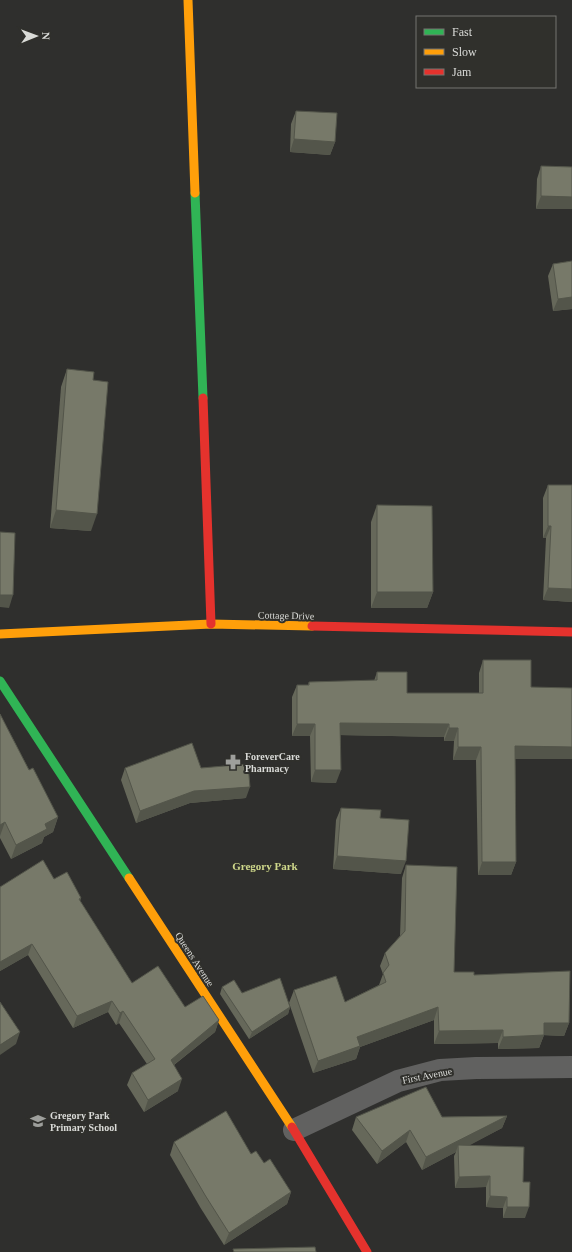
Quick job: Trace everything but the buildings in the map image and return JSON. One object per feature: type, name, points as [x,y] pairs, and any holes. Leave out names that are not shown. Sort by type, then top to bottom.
[{"type":"street","points":[[188,0],[211,624]]},
{"type":"street","name":"Cottage Drive","points":[[0,634],[211,624],[572,632]]},
{"type":"street","name":"Queens Avenue","points":[[0,681],[294,1130],[367,1252]]},
{"type":"street","name":"First Avenue","points":[[294,1130],[398,1081],[440,1070],[572,1067]]},
{"type":"traffic: fast","points":[[195,193],[203,398]]},
{"type":"traffic: fast","points":[[0,681],[129,878]]},
{"type":"traffic: slow","points":[[188,0],[195,193]]},
{"type":"traffic: slow","points":[[0,634],[211,624],[312,626]]},
{"type":"traffic: slow","points":[[129,878],[292,1127]]},
{"type":"traffic: jam","points":[[203,398],[211,624]]},
{"type":"traffic: jam","points":[[312,626],[572,632]]},
{"type":"traffic: jam","points":[[292,1127],[367,1252]]},
{"type":"place","name":"ForeverCare Pharmacy","points":[[233,762]]},
{"type":"place","name":"Gregory Park Primary School","points":[[38,1121]]},
{"type":"district","name":"Gregory Park","points":[[265,866]]}]
